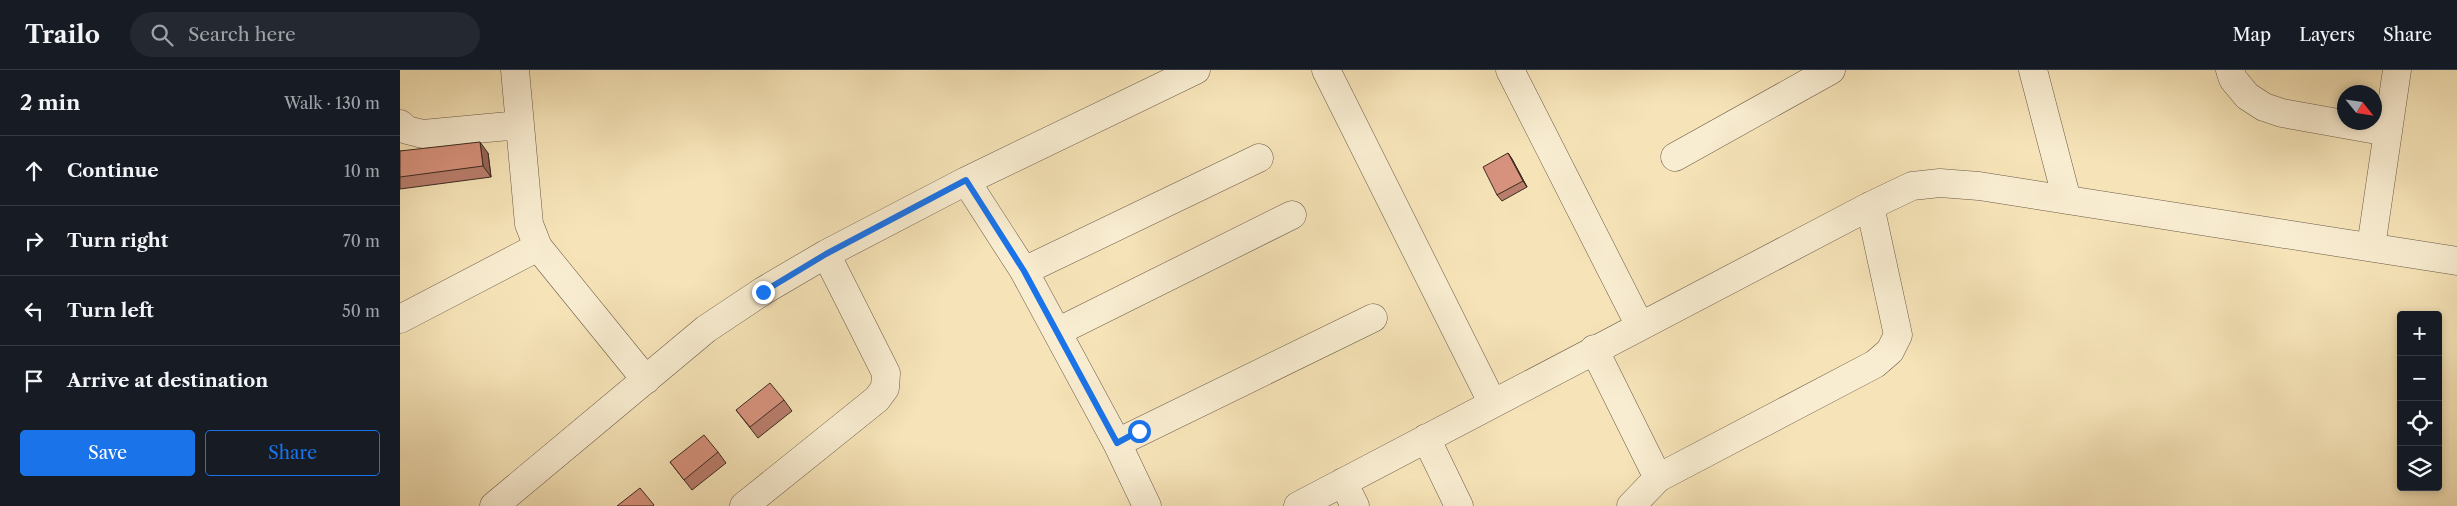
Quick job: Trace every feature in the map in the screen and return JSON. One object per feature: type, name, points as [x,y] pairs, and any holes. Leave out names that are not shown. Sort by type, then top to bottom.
[{"type":"street","points":[[514,70],[529,224],[538,248],[646,380]]},
{"type":"street","points":[[494,506],[706,329],[763,292],[826,254],[966,180],[1196,70]]},
{"type":"street","points":[[1326,70],[1492,402]]},
{"type":"street","points":[[1510,70],[1640,326]]},
{"type":"street","points":[[1675,157],[1831,70]]},
{"type":"street","points":[[2033,70],[2066,200]]},
{"type":"street","points":[[2230,70],[2233,79],[2247,96],[2264,107],[2282,113],[2388,132]]},
{"type":"street","points":[[2370,247],[2397,70]]},
{"type":"street","points":[[400,124],[407,130],[423,134],[520,126]]},
{"type":"street","points":[[1024,271],[1259,158]]},
{"type":"street","points":[[966,180],[1024,271],[1117,443],[1147,506]]},
{"type":"street","points":[[1298,506],[1349,494],[1426,438],[1594,349],[1912,186],[1940,183],[1980,186],[2457,261]]},
{"type":"street","points":[[1631,506],[1658,478],[1875,364],[1890,351],[1898,335],[1870,206]]},
{"type":"street","points":[[1057,332],[1292,215]]},
{"type":"street","points":[[400,319],[538,248]]},
{"type":"street","points":[[744,506],[877,399],[885,388],[886,372],[826,254]]},
{"type":"street","points":[[1117,443],[1373,318]]},
{"type":"street","points":[[1594,349],[1658,478]]},
{"type":"street","points":[[1426,438],[1459,506]]},
{"type":"building","points":[[480,142],[483,166],[400,177],[400,151]]},
{"type":"building","points":[[1508,153],[1523,181],[1497,195],[1483,167]]},
{"type":"building","points":[[770,383],[784,400],[750,427],[736,410]]},
{"type":"building","points":[[704,435],[718,452],[684,480],[670,462]]},
{"type":"building","points":[[640,488],[653,506],[617,506]]},
{"type":"route","points":[[763,292],[826,254],[966,180],[1024,271],[1117,443],[1139,431]]}]
